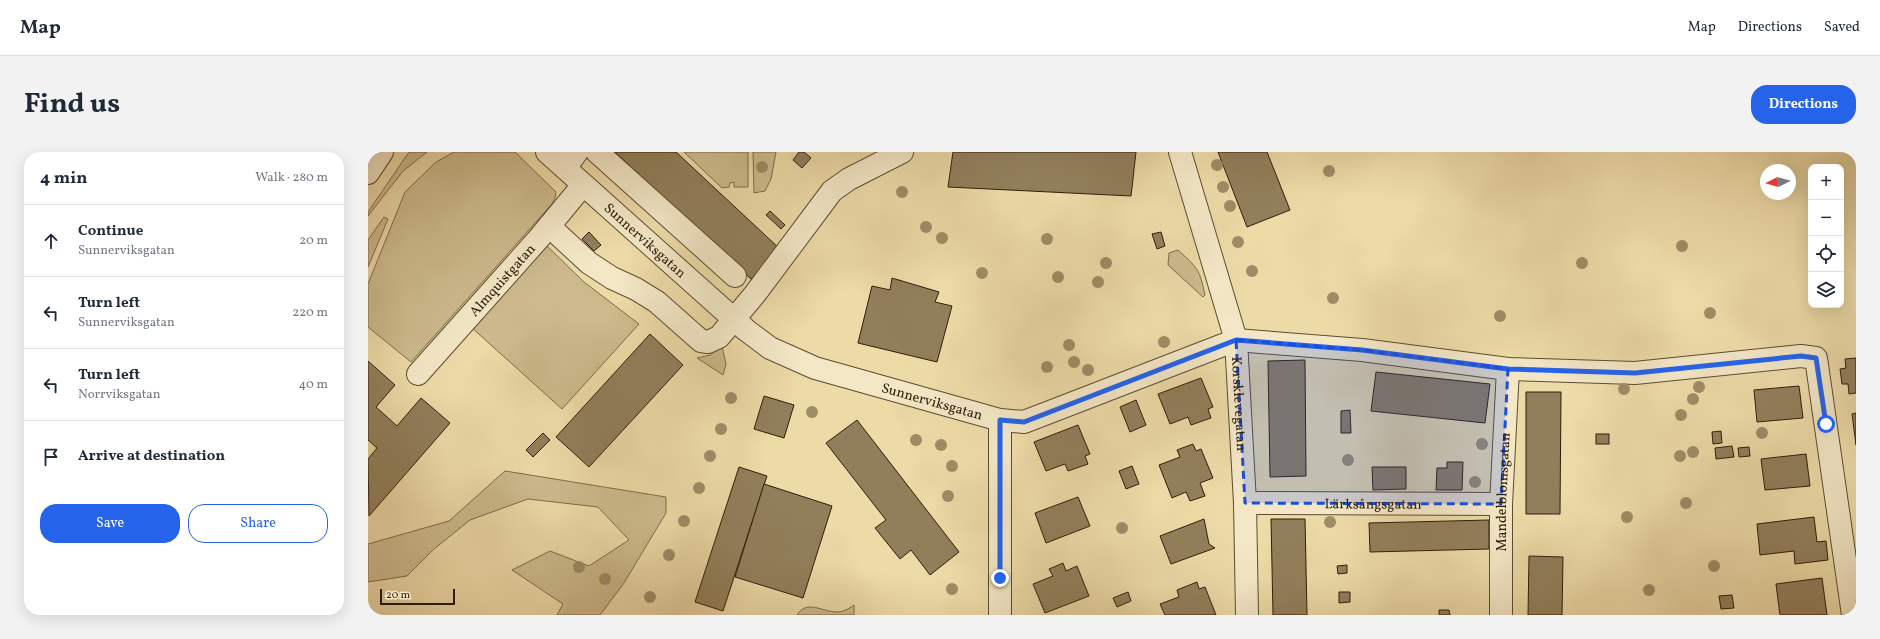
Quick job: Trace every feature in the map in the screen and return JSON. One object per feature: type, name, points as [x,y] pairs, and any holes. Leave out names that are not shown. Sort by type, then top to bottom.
[{"type":"street","points":[[368,173],[382,152]]},
{"type":"street","name":"Sunnerviksgatan","points":[[547,152],[572,160],[584,185],[746,330],[770,348],[815,368],[1000,420],[1024,422],[1236,340],[1362,350],[1508,369],[1635,373],[1801,356],[1816,358],[1854,612]]},
{"type":"street","points":[[597,152],[735,276]]},
{"type":"street","points":[[549,226],[590,262],[612,278],[636,289],[657,302],[700,341],[708,342],[719,337],[754,294],[832,191],[850,179],[873,158],[902,152]]},
{"type":"street","name":"Korsklevegatan","points":[[1180,152],[1236,340],[1245,504],[1247,615]]},
{"type":"street","name":"Almquistgatan","points":[[418,374],[584,185]]},
{"type":"street","name":"Mandelblomsgatan","points":[[1501,615],[1501,504],[1508,369]]},
{"type":"street","points":[[1000,420],[1000,615]]},
{"type":"street","name":"Lärksångsgatan","points":[[1245,504],[1501,504]]},
{"type":"highlighted area","points":[[1236,340],[1362,350],[1508,369],[1501,504],[1245,503]]},
{"type":"shaded area","points":[[409,152],[427,152],[403,171],[368,216],[368,212]]},
{"type":"shaded area","points":[[454,152],[515,152],[556,192],[555,198],[552,204],[411,362],[368,327],[368,284],[405,192],[436,162]]},
{"type":"shaded area","points":[[684,152],[748,152],[748,187],[734,187],[734,182],[730,183],[729,187],[722,188]]},
{"type":"shaded area","points":[[753,152],[776,152],[771,179],[765,191],[754,193]]},
{"type":"shaded area","points":[[384,217],[388,219],[368,267],[368,240]]},
{"type":"shaded area","points":[[544,243],[584,282],[639,324],[562,409],[471,327]]},
{"type":"shaded area","points":[[1178,250],[1194,265],[1197,270],[1205,295],[1203,297],[1168,265],[1169,253]]},
{"type":"shaded area","points":[[722,346],[726,364],[723,375],[697,358],[710,355]]},
{"type":"shaded area","points":[[505,471],[666,497],[666,513],[624,583],[600,615],[557,615],[563,604],[512,570],[550,551],[589,566],[629,540],[598,507],[528,499],[470,520],[434,549],[407,576],[368,582],[368,544],[449,521]]},
{"type":"shaded area","points":[[854,605],[854,615],[797,615],[801,610],[810,607],[837,612],[846,610]]},
{"type":"building","points":[[615,152],[676,152],[780,249],[751,279]]},
{"type":"building","points":[[799,152],[804,152],[811,158],[802,168],[793,160]]},
{"type":"building","points":[[953,152],[1136,152],[1131,196],[948,187]]},
{"type":"building","points":[[1218,152],[1267,152],[1290,210],[1247,227]]},
{"type":"building","points":[[770,211],[785,225],[781,229],[766,215]]},
{"type":"building","points":[[589,232],[601,245],[594,251],[582,239]]},
{"type":"building","points":[[1161,232],[1165,246],[1157,249],[1152,234]]},
{"type":"building","points":[[892,278],[939,292],[935,302],[952,306],[937,362],[858,343],[872,286],[890,290]]},
{"type":"building","points":[[650,334],[683,365],[589,467],[556,437]]},
{"type":"building","points":[[1856,358],[1856,393],[1849,394],[1848,384],[1842,384],[1840,369],[1846,368],[1845,359]]},
{"type":"building","points":[[1305,360],[1306,476],[1270,477],[1268,361]]},
{"type":"building","points":[[368,361],[395,385],[376,407],[397,426],[421,398],[450,423],[369,516],[368,459],[377,448],[368,440]]},
{"type":"building","points":[[1376,372],[1490,384],[1485,423],[1371,411]]},
{"type":"building","points":[[1201,378],[1213,407],[1208,409],[1211,418],[1191,425],[1188,417],[1170,424],[1158,394]]},
{"type":"building","points":[[1799,386],[1803,418],[1757,422],[1754,390]]},
{"type":"building","points":[[1526,392],[1561,392],[1560,514],[1526,514]]},
{"type":"building","points":[[764,396],[794,405],[784,438],[754,429]]},
{"type":"building","points":[[1136,400],[1146,425],[1130,432],[1120,407]]},
{"type":"building","points":[[1350,410],[1351,433],[1341,433],[1341,411]]},
{"type":"building","points":[[1856,413],[1856,445],[1852,414]]},
{"type":"building","points":[[857,420],[959,552],[930,575],[911,550],[900,559],[875,528],[886,520],[826,443]]},
{"type":"building","points":[[1078,425],[1090,454],[1085,456],[1088,464],[1068,471],[1065,464],[1046,471],[1034,442]]},
{"type":"building","points":[[1721,431],[1722,443],[1713,444],[1712,432]]},
{"type":"building","points":[[543,433],[550,440],[533,457],[526,450]]},
{"type":"building","points":[[1596,434],[1609,434],[1609,444],[1596,444]]},
{"type":"building","points":[[1193,444],[1196,451],[1201,449],[1213,478],[1200,483],[1205,496],[1190,501],[1186,492],[1172,498],[1159,465],[1180,457],[1177,450]]},
{"type":"building","points":[[1732,446],[1734,457],[1716,459],[1715,448]]},
{"type":"building","points":[[1749,447],[1750,456],[1739,457],[1738,448]]},
{"type":"building","points":[[1806,454],[1810,486],[1765,490],[1761,459]]},
{"type":"building","points":[[1447,462],[1463,462],[1462,490],[1436,490],[1437,468],[1447,468]]},
{"type":"building","points":[[1132,466],[1139,484],[1126,489],[1119,471]]},
{"type":"building","points":[[739,467],[767,476],[723,611],[695,602]]},
{"type":"building","points":[[1372,467],[1406,467],[1406,489],[1373,490]]},
{"type":"building","points":[[764,484],[832,506],[803,598],[735,577]]},
{"type":"building","points":[[1078,497],[1090,526],[1046,543],[1035,513]]},
{"type":"building","points":[[1814,517],[1817,542],[1826,541],[1828,560],[1795,564],[1794,551],[1760,555],[1757,524]]},
{"type":"building","points":[[1204,519],[1209,544],[1215,548],[1171,564],[1160,536]]},
{"type":"building","points":[[1271,519],[1305,519],[1307,615],[1273,615]]},
{"type":"building","points":[[1489,520],[1489,549],[1370,552],[1369,523]]},
{"type":"building","points":[[1529,556],[1563,557],[1562,615],[1528,615]]},
{"type":"building","points":[[1063,563],[1066,571],[1077,566],[1089,596],[1045,613],[1033,584],[1053,576],[1049,569]]},
{"type":"building","points":[[1347,565],[1347,573],[1338,574],[1337,566]]},
{"type":"building","points":[[1822,578],[1827,615],[1780,615],[1776,584]]},
{"type":"building","points":[[1197,582],[1199,589],[1205,587],[1216,615],[1165,615],[1160,604],[1179,597],[1177,590]]},
{"type":"building","points":[[1128,592],[1131,601],[1117,607],[1113,598]]},
{"type":"building","points":[[1339,592],[1350,592],[1350,602],[1339,603]]},
{"type":"building","points":[[1732,595],[1734,608],[1721,609],[1719,596]]},
{"type":"building","points":[[1439,610],[1449,610],[1450,615],[1439,615]]},
{"type":"route","points":[[1000,578],[1000,420],[1024,422],[1236,340],[1362,350],[1508,369],[1635,373],[1801,356],[1816,358],[1826,424]]}]
